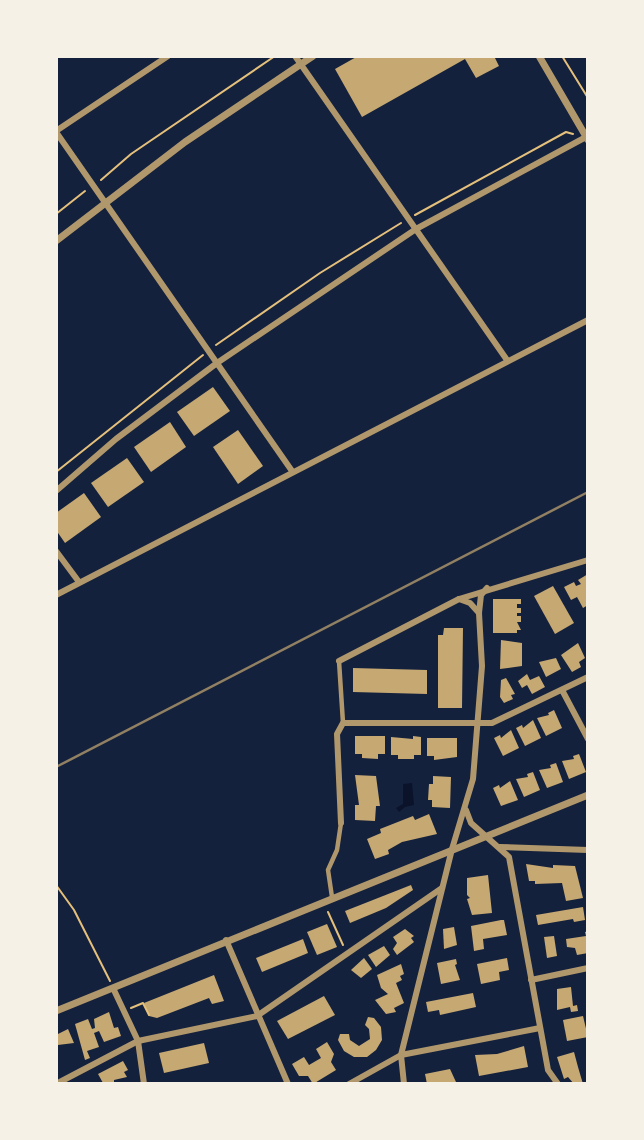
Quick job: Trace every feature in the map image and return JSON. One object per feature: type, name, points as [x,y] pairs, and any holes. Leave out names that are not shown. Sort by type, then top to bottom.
[{"type":"street","points":[[168,56],[56,132],[292,471]]},
{"type":"street","points":[[295,56],[507,360]]},
{"type":"street","points":[[56,241],[185,142],[313,56]]},
{"type":"street","points":[[56,491],[116,439],[217,363],[416,229],[587,139],[539,56]]},
{"type":"street","points":[[56,595],[588,320]]},
{"type":"street","points":[[56,551],[79,582]]},
{"type":"street","points":[[332,897],[328,870],[337,850],[341,823],[337,734],[343,723],[339,661],[459,599],[588,560]]},
{"type":"street","points":[[404,1084],[401,1055],[452,849],[466,810],[479,723],[482,666],[479,613],[481,595],[486,589]]},
{"type":"street","points":[[459,599],[470,603],[479,613]]},
{"type":"street","points":[[343,723],[492,723],[588,677]]},
{"type":"street","points":[[562,690],[588,739]]},
{"type":"street","points":[[56,1011],[588,795]]},
{"type":"street","points":[[466,810],[471,824],[509,857],[548,1070],[558,1084]]},
{"type":"street","points":[[500,848],[588,850]]},
{"type":"street","points":[[56,1084],[69,1081],[138,1041],[257,1016],[443,887]]},
{"type":"street","points":[[226,940],[288,1084]]},
{"type":"street","points":[[531,980],[588,968]]},
{"type":"street","points":[[113,988],[138,1041],[144,1084]]},
{"type":"street","points":[[349,1084],[401,1055],[540,1028]]},
{"type":"path","points":[[56,214],[131,154],[275,56]]},
{"type":"path","points":[[562,56],[588,98]]},
{"type":"path","points":[[56,472],[209,350],[320,273],[408,218],[566,132],[587,139]]},
{"type":"path","points":[[56,885],[74,910],[113,988]]},
{"type":"path","points":[[323,901],[346,954]]},
{"type":"path","points":[[124,1011],[143,1003],[149,1015]]},
{"type":"water","points":[[412,783],[414,805],[399,812],[396,808],[403,804],[403,784]]},
{"type":"building","points":[[358,56],[494,56],[499,66],[476,78],[465,59],[362,117],[335,69]]},
{"type":"building","points":[[213,387],[230,411],[194,436],[177,412]]},
{"type":"building","points":[[170,422],[186,447],[151,472],[134,447]]},
{"type":"building","points":[[238,430],[263,466],[238,484],[213,447]]},
{"type":"building","points":[[127,458],[144,482],[108,507],[91,483]]},
{"type":"building","points":[[84,493],[101,517],[65,543],[56,530],[56,513]]},
{"type":"building","points":[[588,574],[588,605],[583,608],[577,597],[571,600],[564,587],[574,582],[576,586],[581,584],[578,580]]},
{"type":"building","points":[[553,586],[574,623],[555,634],[534,596]]},
{"type":"building","points":[[493,599],[521,599],[517,608],[521,608],[521,613],[517,613],[517,616],[521,616],[521,622],[517,622],[521,630],[517,630],[517,633],[493,633]]},
{"type":"building","points":[[444,628],[463,628],[462,708],[438,708],[438,635],[443,635]]},
{"type":"building","points":[[501,640],[522,643],[522,666],[500,669]]},
{"type":"building","points":[[578,643],[585,658],[579,662],[581,667],[572,672],[561,655]]},
{"type":"building","points":[[556,658],[561,669],[546,677],[539,662]]},
{"type":"building","points":[[353,668],[427,670],[427,694],[353,692]]},
{"type":"building","points":[[527,674],[530,680],[539,676],[545,687],[532,694],[527,685],[522,688],[518,681]]},
{"type":"building","points":[[506,678],[515,694],[511,695],[513,699],[504,703],[500,697],[501,680]]},
{"type":"building","points":[[554,710],[562,728],[546,736],[537,718],[549,715],[548,713]]},
{"type":"building","points":[[533,720],[541,738],[525,746],[516,728],[522,725],[523,728]]},
{"type":"building","points":[[511,730],[519,748],[503,756],[494,738],[500,735],[501,738]]},
{"type":"building","points":[[355,736],[385,736],[385,754],[378,754],[378,759],[362,758],[362,754],[355,754]]},
{"type":"building","points":[[413,736],[421,737],[421,755],[414,755],[414,759],[398,759],[398,755],[391,755],[391,737],[413,739]]},
{"type":"building","points":[[427,738],[457,738],[457,757],[434,760],[434,756],[427,756]]},
{"type":"building","points":[[579,754],[586,772],[569,779],[562,761],[574,759],[573,756]]},
{"type":"building","points":[[556,763],[563,782],[547,788],[539,770],[551,768],[550,765]]},
{"type":"building","points":[[533,772],[540,790],[524,797],[516,779],[528,777],[527,774]]},
{"type":"building","points":[[355,775],[376,776],[380,806],[376,806],[375,821],[355,820],[355,805],[359,805]]},
{"type":"building","points":[[433,776],[451,777],[450,808],[432,807],[432,800],[428,800],[429,784],[433,784]]},
{"type":"building","points":[[510,781],[518,800],[501,806],[493,788],[499,785],[500,788]]},
{"type":"building","points":[[429,814],[437,834],[402,842],[388,850],[389,854],[375,859],[367,839],[381,833],[380,829],[413,816],[415,820]]},
{"type":"building","points":[[526,864],[553,868],[553,865],[575,866],[583,898],[566,901],[562,883],[535,884],[535,881],[529,881]]},
{"type":"building","points":[[488,875],[492,913],[472,915],[467,899],[470,898],[467,895],[467,878]]},
{"type":"building","points":[[411,885],[413,890],[386,908],[350,923],[345,911]]},
{"type":"building","points":[[583,907],[585,920],[574,922],[573,919],[538,925],[536,915]]},
{"type":"building","points":[[504,920],[507,935],[483,939],[484,949],[474,951],[471,926]]},
{"type":"building","points":[[327,924],[337,947],[317,955],[307,932]]},
{"type":"building","points":[[454,927],[457,945],[444,949],[443,929]]},
{"type":"building","points":[[405,929],[414,936],[411,938],[414,942],[397,955],[393,949],[397,943],[393,937]]},
{"type":"building","points":[[588,931],[588,953],[577,955],[575,948],[567,947],[566,939],[586,936],[585,932]]},
{"type":"building","points":[[554,936],[557,956],[547,958],[544,937]]},
{"type":"building","points":[[303,939],[308,953],[262,972],[256,958]]},
{"type":"building","points":[[384,946],[390,955],[376,967],[368,955]]},
{"type":"building","points":[[364,958],[372,969],[361,978],[351,970]]},
{"type":"building","points":[[507,958],[509,970],[499,972],[500,980],[481,984],[477,964]]},
{"type":"building","points":[[456,959],[455,965],[460,980],[441,984],[437,963]]},
{"type":"building","points":[[401,964],[404,974],[400,976],[402,980],[396,983],[404,1003],[394,1008],[396,1012],[386,1014],[375,1000],[388,994],[381,988],[377,975]]},
{"type":"building","points":[[214,975],[224,1001],[212,1004],[209,998],[157,1018],[149,1016],[144,1003]]},
{"type":"building","points":[[571,987],[573,1006],[577,1005],[578,1011],[571,1012],[570,1007],[557,1010],[557,989]]},
{"type":"building","points":[[473,993],[476,1007],[440,1015],[439,1010],[428,1012],[426,1002]]},
{"type":"building","points":[[324,996],[335,1015],[288,1039],[277,1021]]},
{"type":"building","points":[[109,1012],[114,1028],[118,1027],[121,1036],[104,1042],[99,1031],[94,1033],[99,1047],[87,1051],[90,1058],[85,1060],[75,1024],[88,1019],[92,1029],[95,1028],[94,1019]]},
{"type":"building","points":[[583,1016],[588,1037],[567,1041],[563,1020]]},
{"type":"building","points":[[368,1017],[374,1018],[381,1027],[382,1040],[376,1050],[367,1057],[354,1057],[344,1051],[338,1040],[340,1034],[349,1034],[350,1040],[359,1046],[370,1039],[369,1029],[365,1025]]},
{"type":"building","points":[[68,1029],[74,1043],[58,1045],[56,1035]]},
{"type":"building","points":[[327,1042],[334,1054],[331,1062],[336,1070],[313,1084],[308,1076],[299,1076],[292,1064],[304,1057],[309,1065],[321,1058],[316,1049]]},
{"type":"building","points":[[204,1043],[209,1063],[164,1073],[159,1053]]},
{"type":"building","points":[[524,1046],[528,1067],[479,1076],[475,1055],[497,1054]]},
{"type":"building","points":[[574,1052],[583,1084],[574,1084],[568,1077],[564,1079],[557,1057]]},
{"type":"building","points":[[123,1061],[128,1070],[124,1072],[127,1077],[114,1080],[114,1084],[103,1083],[98,1074]]},
{"type":"building","points":[[450,1069],[456,1082],[427,1084],[425,1074]]},
{"type":"railway","points":[[56,767],[588,492]]}]
